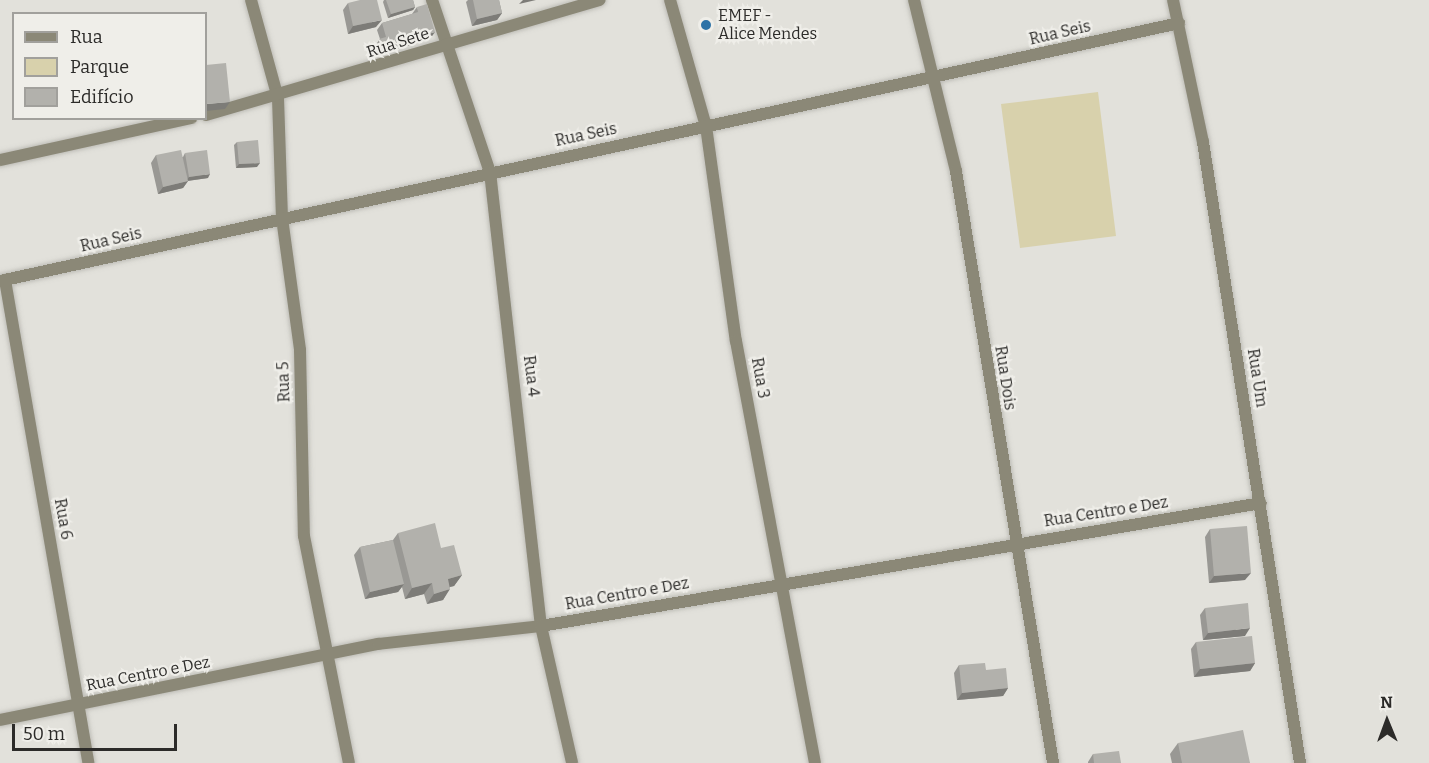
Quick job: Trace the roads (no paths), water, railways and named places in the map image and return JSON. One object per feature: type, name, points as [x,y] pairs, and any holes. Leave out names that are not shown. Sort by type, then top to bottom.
[{"type":"street","name":"Rua 5","points":[[251,0],[278,98],[282,219],[300,350],[304,536],[330,654],[349,763]]},
{"type":"street","name":"Rua 4","points":[[432,0],[490,172],[541,626],[572,763]]},
{"type":"street","name":"Rua Sete","points":[[207,115],[278,98],[600,0]]},
{"type":"street","name":"Rua 3","points":[[670,0],[706,126],[736,341],[815,763]]},
{"type":"street","name":"Rua Dois","points":[[914,0],[936,79],[1053,763]]},
{"type":"street","name":"Rua Um","points":[[1173,0],[1179,23],[1261,503],[1300,763]]},
{"type":"street","name":"Rua Seis","points":[[2,281],[490,172],[936,79],[1179,23]]},
{"type":"street","points":[[0,160],[182,120]]},
{"type":"street","name":"Rua 6","points":[[2,281],[88,763]]},
{"type":"street","name":"Rua Centro e Dez","points":[[0,720],[330,654],[541,626],[1261,503]]},
{"type":"place","name":"EMEF - Alice Mendes","points":[[706,25]]}]
